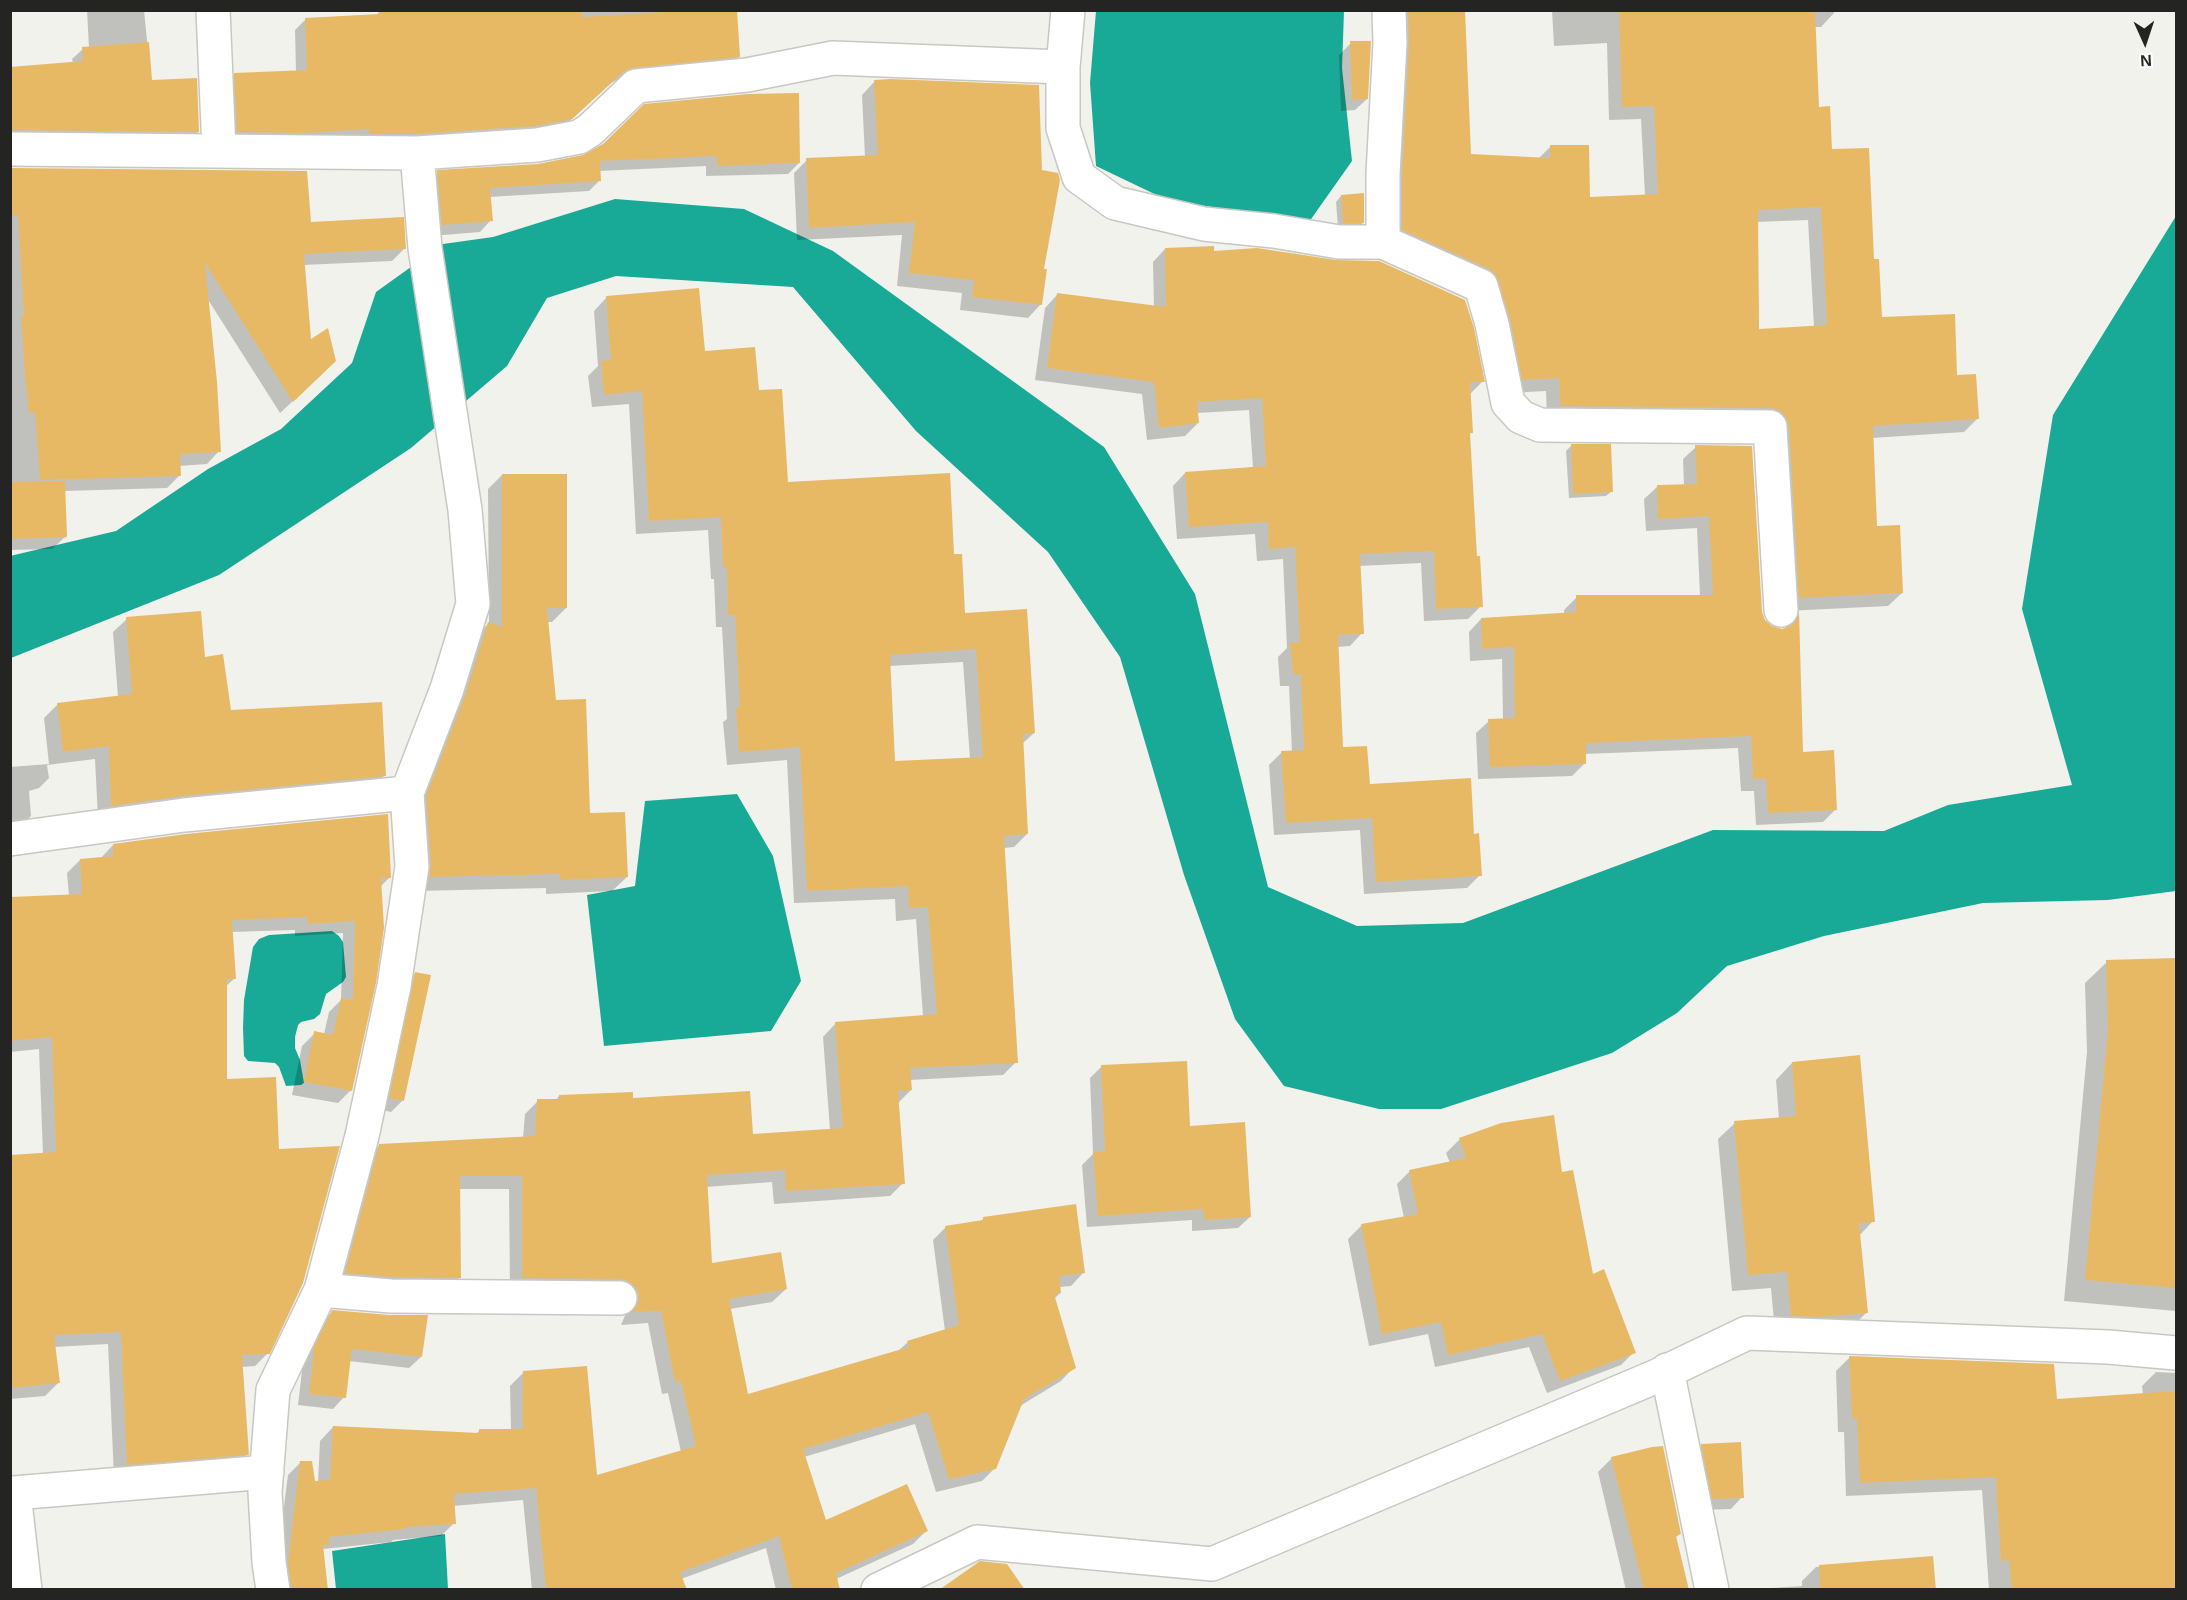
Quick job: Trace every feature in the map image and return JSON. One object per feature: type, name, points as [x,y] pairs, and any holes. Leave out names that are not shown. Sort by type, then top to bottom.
[{"type":"street","points":[[213,10],[219,150]]},
{"type":"street","points":[[1068,10],[1063,67],[1064,128],[1079,177],[1115,203],[1204,224],[1274,231],[1339,242],[1383,242],[1481,286],[1492,324],[1508,403],[1521,417],[1540,425],[1770,427],[1781,610]]},
{"type":"street","points":[[1383,242],[1383,174],[1390,43],[1389,10]]},
{"type":"street","points":[[10,149],[417,153],[537,145],[579,137],[590,130],[636,86],[747,75],[833,58],[1063,67]]},
{"type":"street","points":[[273,1590],[265,1492],[273,1390],[321,1290],[362,1136],[394,986],[412,867],[407,794],[447,689],[473,604],[465,510],[425,248],[417,153]]},
{"type":"street","points":[[10,839],[184,815],[407,794]]},
{"type":"street","points":[[321,1290],[391,1296],[620,1298]]},
{"type":"street","points":[[878,1590],[977,1542],[1212,1564],[1667,1370],[1746,1334],[2108,1347],[2176,1353]]},
{"type":"street","points":[[1667,1370],[1712,1590]]},
{"type":"street","points":[[26,1590],[14,1493],[267,1472]]},
{"type":"shaded area","points":[[1096,11],[1344,11],[1342,68],[1352,161],[1309,222],[1167,200],[1096,166],[1090,83]]},
{"type":"shaded area","points":[[615,199],[744,209],[833,251],[1104,447],[1195,594],[1268,887],[1357,926],[1463,923],[1713,830],[1884,831],[1948,805],[2072,785],[2022,609],[2053,415],[2176,216],[2176,891],[2108,900],[1983,903],[1824,936],[1727,966],[1677,1013],[1612,1053],[1441,1109],[1379,1109],[1284,1086],[1235,1019],[1184,875],[1120,657],[1048,552],[916,431],[793,287],[616,276],[547,298],[507,366],[411,448],[219,575],[11,658],[10,556],[116,531],[208,469],[281,429],[352,363],[376,292],[443,244],[493,237]]},
{"type":"shaded area","points":[[737,794],[773,856],[801,981],[771,1031],[604,1046],[587,895],[635,886],[645,801]]},
{"type":"shaded area","points":[[332,931],[343,942],[346,977],[343,982],[326,994],[320,1014],[298,1025],[295,1048],[300,1060],[304,1083],[286,1086],[279,1067],[275,1063],[248,1061],[244,1056],[244,1000],[253,947],[259,939],[269,935]]},
{"type":"shaded area","points":[[445,1534],[448,1589],[336,1589],[332,1551]]},
{"type":"building","points":[[379,10],[582,10],[582,17],[737,10],[740,57],[633,68],[623,72],[572,119],[535,126],[416,134],[369,134],[369,129],[304,133],[237,132],[234,73],[307,70],[305,18],[379,14]]},
{"type":"building","points":[[1408,10],[1465,10],[1471,154],[1550,158],[1550,145],[1589,145],[1590,197],[1658,194],[1654,106],[1622,107],[1619,10],[1815,10],[1819,107],[1830,106],[1832,149],[1869,148],[1874,259],[1879,259],[1882,317],[1955,314],[1957,375],[1976,374],[1979,419],[1873,426],[1877,526],[1900,525],[1903,593],[1799,598],[1789,426],[1786,417],[1779,410],[1770,408],[1560,406],[1559,378],[1522,380],[1510,319],[1495,274],[1489,269],[1402,230],[1402,174],[1409,44]],"holes":[[[1821,207],[1827,325],[1759,329],[1758,210]]]},
{"type":"building","points":[[1350,41],[1371,41],[1368,99],[1352,100]]},
{"type":"building","points":[[149,42],[152,80],[197,78],[199,132],[10,130],[10,67],[83,61],[82,47]]},
{"type":"building","points":[[874,80],[1039,85],[1042,170],[1058,173],[1060,180],[1044,269],[1047,269],[1042,305],[972,297],[974,280],[909,273],[915,222],[809,228],[806,158],[878,155]]},
{"type":"building","points":[[799,93],[800,163],[717,166],[717,156],[600,161],[601,181],[490,188],[493,221],[442,225],[437,170],[538,164],[583,155],[603,144],[644,104],[748,94]]},
{"type":"building","points":[[10,168],[307,171],[311,222],[404,217],[406,249],[304,254],[311,339],[328,328],[336,361],[293,402],[205,263],[217,382],[221,452],[180,454],[181,476],[40,480],[35,412],[29,413],[25,376],[18,215],[10,216]]},
{"type":"building","points":[[1364,193],[1364,223],[1343,223],[1341,195]]},
{"type":"building","points":[[1214,246],[1214,251],[1257,248],[1336,260],[1379,261],[1465,300],[1474,328],[1485,382],[1470,382],[1473,433],[1470,433],[1477,556],[1480,556],[1483,607],[1436,609],[1434,551],[1360,554],[1364,634],[1338,635],[1343,747],[1367,746],[1370,784],[1471,778],[1474,834],[1479,833],[1482,876],[1376,882],[1372,818],[1286,823],[1281,751],[1304,750],[1301,674],[1293,674],[1290,643],[1300,642],[1295,547],[1269,549],[1268,522],[1189,527],[1185,472],[1266,466],[1262,398],[1197,402],[1199,423],[1159,428],[1154,382],[1047,368],[1057,293],[1166,307],[1165,248]]},
{"type":"building","points":[[699,288],[705,351],[755,347],[759,390],[782,389],[788,482],[950,473],[954,554],[962,554],[965,613],[1027,609],[1035,733],[1023,734],[1028,834],[1004,836],[1018,1063],[910,1068],[912,1090],[898,1091],[905,1184],[786,1191],[785,1170],[707,1175],[712,1263],[781,1252],[787,1289],[729,1299],[748,1394],[909,1347],[907,1341],[959,1325],[945,1226],[983,1220],[983,1217],[1076,1204],[1085,1273],[1059,1276],[1061,1293],[1054,1294],[1076,1368],[1024,1399],[996,1469],[949,1479],[928,1412],[803,1449],[826,1520],[907,1484],[928,1531],[836,1573],[840,1590],[792,1590],[779,1536],[680,1572],[687,1590],[546,1590],[536,1488],[454,1494],[456,1524],[405,1527],[406,1529],[329,1537],[329,1545],[323,1545],[328,1590],[291,1590],[288,1562],[300,1461],[312,1461],[315,1481],[330,1480],[333,1426],[479,1433],[479,1429],[523,1429],[523,1371],[587,1366],[597,1475],[696,1446],[681,1381],[675,1382],[661,1311],[631,1312],[639,1299],[637,1289],[630,1282],[621,1279],[522,1278],[522,1176],[460,1176],[461,1278],[392,1277],[345,1273],[379,1144],[535,1136],[537,1099],[559,1099],[559,1095],[633,1092],[633,1098],[750,1091],[753,1134],[843,1128],[835,1022],[937,1014],[928,907],[909,908],[908,886],[807,891],[800,747],[739,752],[736,708],[740,707],[735,615],[728,615],[727,567],[723,567],[721,517],[649,521],[642,391],[604,395],[601,361],[611,360],[606,296]],"holes":[[[976,649],[983,757],[895,761],[890,655]]]},
{"type":"building","points":[[1571,444],[1611,444],[1613,492],[1573,494]]},
{"type":"building","points":[[1695,445],[1752,446],[1762,612],[1765,620],[1772,626],[1782,629],[1792,625],[1799,611],[1803,752],[1834,750],[1837,810],[1768,813],[1766,779],[1753,779],[1751,736],[1586,743],[1586,764],[1490,767],[1488,719],[1515,718],[1514,647],[1482,649],[1481,618],[1576,612],[1576,595],[1713,595],[1709,516],[1658,519],[1657,485],[1697,484]]},
{"type":"building","points":[[502,474],[567,474],[567,608],[547,608],[556,700],[586,699],[590,813],[625,812],[628,877],[560,880],[560,874],[429,877],[431,866],[426,796],[465,696],[488,622],[502,627]]},
{"type":"building","points":[[65,481],[67,537],[10,539],[10,482]]},
{"type":"building","points":[[201,611],[205,657],[223,654],[231,710],[382,702],[386,776],[182,796],[111,806],[109,746],[63,752],[57,703],[132,694],[126,617]]},
{"type":"building","points":[[388,814],[391,878],[381,878],[384,928],[376,983],[352,1091],[304,1082],[314,1031],[333,1035],[341,998],[353,1000],[355,921],[308,924],[307,917],[232,920],[236,979],[227,979],[227,1079],[276,1077],[279,1149],[340,1146],[303,1283],[270,1354],[242,1355],[249,1455],[127,1465],[121,1332],[54,1335],[60,1383],[10,1388],[10,1155],[56,1152],[52,1037],[10,1041],[10,897],[82,894],[80,859],[113,856],[113,844],[186,834]]},
{"type":"building","points":[[2176,958],[2176,1288],[2085,1280],[2108,1030],[2106,960]]},
{"type":"building","points":[[415,972],[431,975],[404,1101],[389,1098]]},
{"type":"building","points":[[1860,1055],[1875,1222],[1859,1223],[1868,1313],[1819,1317],[1791,1316],[1787,1272],[1748,1275],[1734,1121],[1796,1116],[1792,1062]]},
{"type":"building","points":[[1187,1061],[1190,1126],[1245,1122],[1251,1217],[1204,1220],[1203,1209],[1098,1216],[1093,1152],[1105,1151],[1101,1065]]},
{"type":"building","points":[[1554,1115],[1562,1172],[1573,1170],[1593,1274],[1604,1269],[1636,1353],[1560,1381],[1542,1334],[1448,1355],[1441,1322],[1382,1334],[1361,1224],[1418,1214],[1409,1170],[1466,1158],[1459,1138],[1501,1123]]},
{"type":"building","points":[[332,1310],[389,1315],[428,1315],[422,1357],[352,1349],[346,1398],[309,1394],[314,1351],[312,1351]]},
{"type":"building","points":[[1849,1356],[2054,1364],[2057,1399],[2176,1391],[2176,1590],[2012,1590],[2009,1560],[2001,1561],[1996,1477],[1860,1483],[1857,1418],[1852,1418]]},
{"type":"building","points":[[1741,1442],[1744,1498],[1712,1499],[1701,1444]]},
{"type":"building","points":[[1663,1446],[1681,1534],[1676,1536],[1689,1590],[1644,1590],[1611,1457]]},
{"type":"building","points":[[1933,1556],[1936,1590],[1820,1590],[1819,1565]]},
{"type":"building","points":[[980,1561],[1007,1564],[1025,1590],[939,1590]]}]
